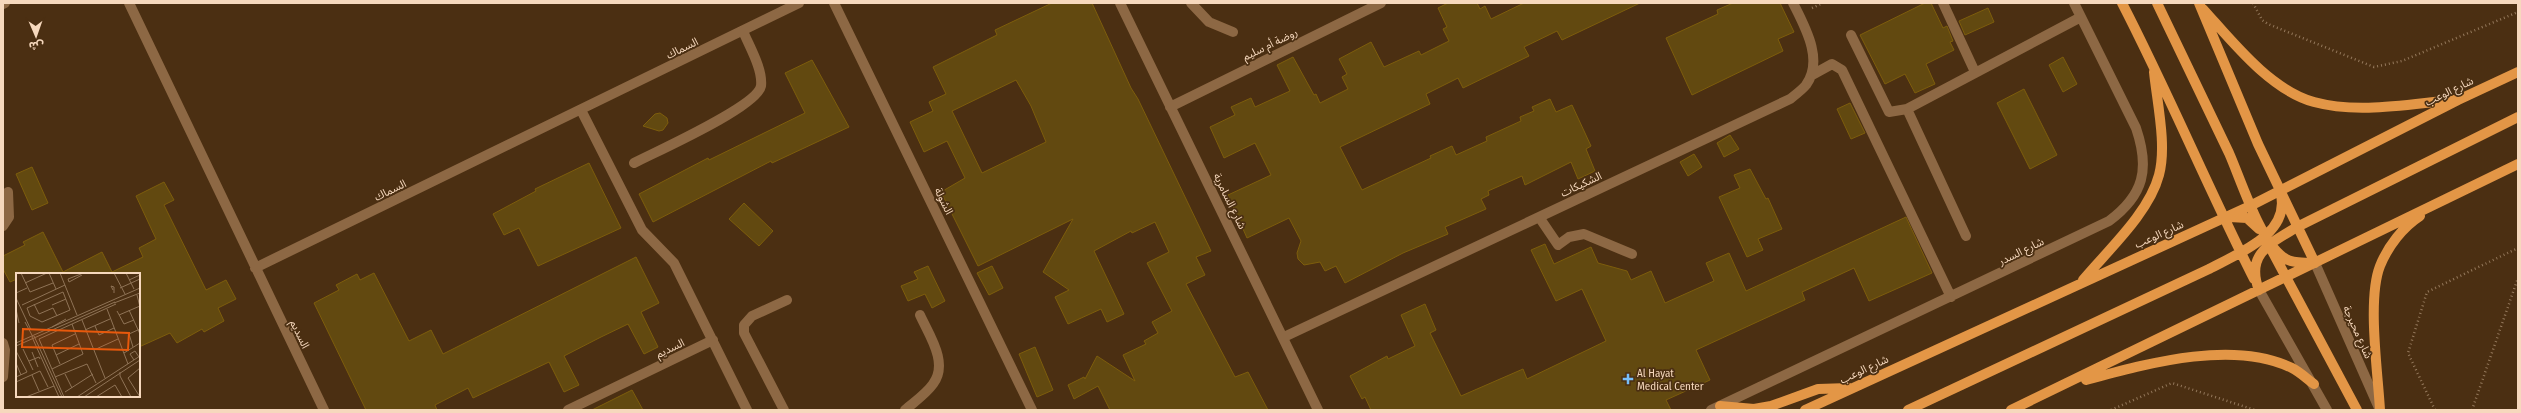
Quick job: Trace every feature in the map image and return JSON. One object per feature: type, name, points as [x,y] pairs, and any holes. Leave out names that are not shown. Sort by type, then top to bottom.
[{"type":"main road","points":[[2122,3],[2154,64],[2223,218],[2259,290]]},
{"type":"main road","points":[[2157,3],[2229,155],[2250,206],[2285,277],[2356,410]]},
{"type":"main road","points":[[2201,6],[2265,74],[2287,89],[2312,102],[2353,108],[2458,100]]},
{"type":"main road","points":[[2201,6],[2258,144],[2314,263]]},
{"type":"main road","points":[[2081,283],[2143,208],[2153,192],[2159,174],[2159,123],[2154,64]]},
{"type":"main road","name":"شارع الوعب","points":[[1805,410],[2250,206],[2458,100],[2518,72]]},
{"type":"main road","points":[[1908,410],[2209,269],[2240,252],[2297,227],[2518,117]]},
{"type":"main road","points":[[2011,410],[2518,164]]},
{"type":"main road","points":[[2259,290],[2255,269],[2260,254],[2281,216],[2283,204],[2280,191]]},
{"type":"main road","points":[[2380,410],[2374,304],[2380,267],[2390,247],[2403,232],[2417,218],[2443,200]]},
{"type":"main road","points":[[2223,218],[2234,216],[2247,218],[2255,223],[2267,240],[2288,260],[2314,263]]},
{"type":"main road","points":[[2065,385],[2165,360],[2206,356],[2252,357],[2273,361],[2293,369],[2314,384]]},
{"type":"main road","points":[[1716,408],[1754,409],[1771,406],[1818,389],[1851,388]]},
{"type":"street","points":[[129,3],[256,268]]},
{"type":"street","name":"السماك","points":[[256,268],[799,3]]},
{"type":"street","name":"الشولة","points":[[834,3],[1032,410]]},
{"type":"street","name":"شارع السامرية","points":[[1120,3],[1284,337],[1318,410]]},
{"type":"street","points":[[1191,3],[1209,22],[1233,32]]},
{"type":"street","name":"روضة أم سليم","points":[[1170,107],[1381,3]]},
{"type":"street","points":[[1793,3],[1812,46],[1812,74],[1832,64],[1842,70],[1951,298]]},
{"type":"street","points":[[1943,3],[1975,72]]},
{"type":"street","name":"شارع السدر","points":[[1716,408],[1951,298],[2109,221],[2126,208],[2138,190],[2143,170],[2142,148],[2136,128],[2074,3]]},
{"type":"street","points":[[1851,35],[1889,112],[1896,112],[1907,109],[2081,17]]},
{"type":"street","points":[[634,163],[736,111],[756,96],[760,86],[758,72],[743,31]]},
{"type":"street","name":"الشكيكات","points":[[1284,337],[1790,99],[1806,86],[1812,74]]},
{"type":"street","points":[[1907,109],[1966,236]]},
{"type":"street","points":[[581,110],[642,230],[674,263],[747,410]]},
{"type":"street","points":[[3,226],[9,217],[8,192]]},
{"type":"street","points":[[1539,217],[1558,245],[1569,237],[1584,234],[1632,254]]},
{"type":"street","name":"شارع محيرجة","points":[[2314,263],[2380,410]]},
{"type":"street","name":"السديم","points":[[256,268],[324,410]]},
{"type":"street","points":[[2259,290],[2314,384],[2327,410]]},
{"type":"street","points":[[784,410],[744,333],[744,325],[752,316],[787,300]]},
{"type":"street","points":[[905,410],[933,384],[937,374],[939,355],[920,315]]},
{"type":"street","name":"السديم","points":[[568,410],[713,340]]},
{"type":"street","points":[[3,343],[5,350],[3,377]]},
{"type":"path","points":[[2253,3],[2262,20],[2268,24],[2374,67],[2402,62],[2518,12]]},
{"type":"path","points":[[2436,410],[2408,353],[2427,292],[2518,248]]},
{"type":"path","points":[[2472,410],[2518,278]]},
{"type":"path","points":[[2110,410],[2172,383],[2255,410]]},
{"type":"building","points":[[1052,3],[1092,3],[1131,88],[1138,99],[1211,251],[1196,257],[1205,275],[1186,284],[1235,377],[1248,372],[1268,410],[1110,410],[1098,386],[1074,399],[1068,385],[1084,377],[1085,379],[1097,356],[1135,381],[1123,355],[1146,344],[1144,341],[1158,333],[1152,322],[1172,311],[1147,263],[1169,252],[1155,222],[1132,233],[1131,231],[1094,251],[1124,314],[1107,322],[1101,309],[1068,324],[1055,297],[1069,290],[1043,272],[1073,219],[978,266],[941,192],[965,178],[947,141],[924,152],[910,122],[933,111],[929,102],[946,94],[933,67],[997,35],[995,30]],"holes":[[[1016,80],[1031,106],[1046,142],[982,173],[952,111]]]},
{"type":"building","points":[[1448,3],[1477,3],[1480,9],[1485,6],[1491,19],[1524,3],[1640,3],[1562,40],[1557,31],[1524,47],[1529,56],[1463,88],[1458,78],[1426,94],[1430,104],[1340,147],[1362,190],[1431,158],[1430,156],[1452,146],[1456,155],[1487,141],[1486,137],[1521,121],[1520,117],[1534,111],[1532,107],[1550,99],[1556,112],[1572,105],[1591,146],[1586,149],[1595,171],[1578,179],[1571,162],[1525,185],[1522,176],[1488,191],[1489,195],[1481,199],[1486,209],[1445,227],[1448,234],[1403,253],[1345,283],[1336,266],[1325,271],[1320,262],[1304,265],[1298,259],[1297,253],[1301,241],[1289,218],[1247,238],[1228,195],[1271,175],[1255,143],[1224,158],[1210,127],[1235,115],[1231,107],[1251,98],[1255,107],[1290,91],[1277,65],[1293,57],[1320,103],[1348,89],[1342,77],[1347,74],[1339,59],[1371,42],[1384,67],[1419,51],[1421,55],[1449,41],[1443,29],[1447,27],[1438,8]]},
{"type":"building","points":[[1733,3],[1780,3],[1794,32],[1778,39],[1783,51],[1692,95],[1666,38],[1718,14],[1717,10]]},
{"type":"building","points":[[1925,3],[1931,3],[1943,28],[1947,26],[1953,41],[1950,42],[1954,50],[1926,64],[1935,84],[1915,93],[1905,74],[1885,84],[1860,35]]},
{"type":"building","points":[[1988,8],[1994,22],[1965,35],[1959,21]]},
{"type":"building","points":[[2063,57],[2077,84],[2063,92],[2049,65]]},
{"type":"building","points":[[812,60],[849,127],[772,163],[771,161],[653,222],[639,194],[708,158],[709,160],[805,113],[785,73]]},
{"type":"building","points":[[2024,89],[2057,155],[2030,169],[1997,103]]},
{"type":"building","points":[[1850,103],[1865,133],[1851,139],[1837,109]]},
{"type":"building","points":[[660,113],[667,118],[668,123],[663,130],[659,131],[643,126],[655,114]]},
{"type":"building","points":[[1730,135],[1739,149],[1724,157],[1717,143]]},
{"type":"building","points":[[1694,154],[1702,167],[1688,176],[1680,162]]},
{"type":"building","points":[[589,163],[621,228],[538,266],[519,228],[504,235],[493,214],[536,191],[535,189]]},
{"type":"building","points":[[32,167],[48,203],[32,210],[16,174]]},
{"type":"building","points":[[1750,169],[1766,199],[1768,198],[1782,229],[1758,239],[1763,250],[1747,257],[1719,197],[1740,188],[1734,175]]},
{"type":"building","points":[[164,182],[174,200],[164,205],[206,290],[226,280],[236,299],[218,308],[224,321],[204,332],[202,329],[177,343],[170,333],[140,347],[140,273],[16,273],[16,279],[10,282],[3,269],[3,256],[25,245],[23,242],[43,232],[63,272],[102,252],[112,272],[143,257],[139,248],[156,239],[136,196]]},
{"type":"building","points":[[744,203],[773,231],[759,246],[729,219]]},
{"type":"building","points":[[1906,217],[1932,273],[1869,301],[1854,268],[1802,292],[1805,300],[1696,350],[1710,380],[1666,400],[1671,410],[1371,410],[1365,397],[1362,399],[1350,376],[1387,356],[1388,359],[1415,346],[1401,315],[1425,304],[1436,330],[1430,333],[1461,396],[1523,369],[1527,379],[1606,341],[1582,289],[1556,301],[1531,250],[1545,244],[1554,264],[1591,247],[1598,263],[1627,271],[1631,280],[1651,271],[1665,303],[1714,281],[1706,263],[1729,253],[1746,291]]},
{"type":"building","points":[[636,257],[659,303],[641,312],[658,347],[644,354],[628,324],[564,356],[579,385],[564,392],[549,362],[473,398],[468,388],[435,405],[437,410],[366,410],[314,303],[339,290],[336,285],[357,274],[360,280],[374,273],[409,341],[431,330],[443,354]]},
{"type":"building","points":[[928,266],[945,301],[932,308],[925,294],[908,301],[901,286],[918,279],[914,272]]},
{"type":"building","points":[[992,266],[1003,288],[989,295],[977,273]]},
{"type":"building","points":[[1035,347],[1053,390],[1037,397],[1019,354]]},
{"type":"building","points":[[632,390],[643,410],[592,410]]},
{"type":"place","name":"Al Hayat Medical Center","points":[[1628,379]]}]
